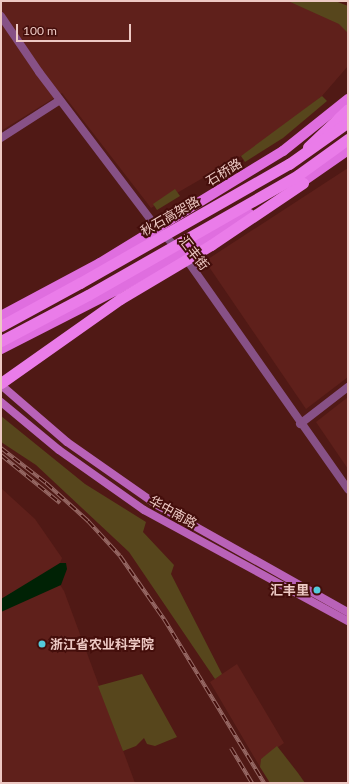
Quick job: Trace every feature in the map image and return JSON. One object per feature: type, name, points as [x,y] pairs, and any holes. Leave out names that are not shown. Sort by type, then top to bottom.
[{"type":"highway","points":[[290,164],[348,109]]},
{"type":"highway","name":"秋石高架路","points":[[1,326],[290,164],[348,122]]},
{"type":"highway","points":[[1,341],[184,242],[298,175],[348,139]]},
{"type":"highway","points":[[1,384],[120,299],[211,245],[303,182]]},
{"type":"main road","name":"石桥路","points":[[1,316],[100,263],[283,151],[348,99]]},
{"type":"main road","points":[[1,349],[115,292],[303,182],[348,150]]},
{"type":"main road","name":"华中南路","points":[[1,384],[67,442],[157,505],[348,612]]},
{"type":"main road","name":"华中南路","points":[[1,402],[59,450],[144,510],[348,621]]},
{"type":"street","name":"汇丰街","points":[[1,16],[60,100],[157,228],[182,253],[300,424],[348,489]]},
{"type":"street","points":[[1,138],[60,100]]},
{"type":"street","points":[[300,424],[348,387]]},
{"type":"shaded area","points":[[1,1],[335,1],[348,6],[348,66],[322,96],[258,146],[151,208],[62,93],[1,131]]},
{"type":"shaded area","points":[[288,1],[335,1],[348,6],[348,33],[339,24]]},
{"type":"shaded area","points":[[322,96],[327,101],[283,138],[245,162],[241,156]]},
{"type":"shaded area","points":[[348,168],[348,377],[306,409],[205,261]]},
{"type":"shaded area","points":[[175,189],[180,196],[157,210],[153,204]]},
{"type":"shaded area","points":[[348,397],[348,469],[316,422]]},
{"type":"shaded area","points":[[1,416],[85,484],[146,522],[143,532],[174,565],[171,574],[222,674],[215,679],[129,552],[36,465],[1,442]]},
{"type":"shaded area","points":[[1,488],[35,519],[62,558],[60,563],[38,579],[1,599]]},
{"type":"shaded area","points":[[60,563],[66,563],[67,569],[61,585],[1,612],[1,599]]},
{"type":"shaded area","name":"浙江省农业科学院","points":[[55,577],[64,591],[135,783],[1,783],[1,603]]},
{"type":"shaded area","points":[[237,664],[284,743],[261,759],[260,767],[210,682]]},
{"type":"shaded area","points":[[142,674],[177,737],[155,746],[147,744],[144,738],[136,746],[123,751],[98,686]]},
{"type":"shaded area","points":[[277,746],[305,783],[270,783],[260,767],[261,759]]},
{"type":"railway","points":[[1,448],[46,483],[88,521],[120,556],[164,619],[264,783]]},
{"type":"railway","points":[[1,455],[60,503]]},
{"type":"railway","points":[[231,748],[252,783]]},
{"type":"place","name":"汇丰里","points":[[317,590]]},
{"type":"place","name":"浙江省农业科学院","points":[[42,644]]}]
